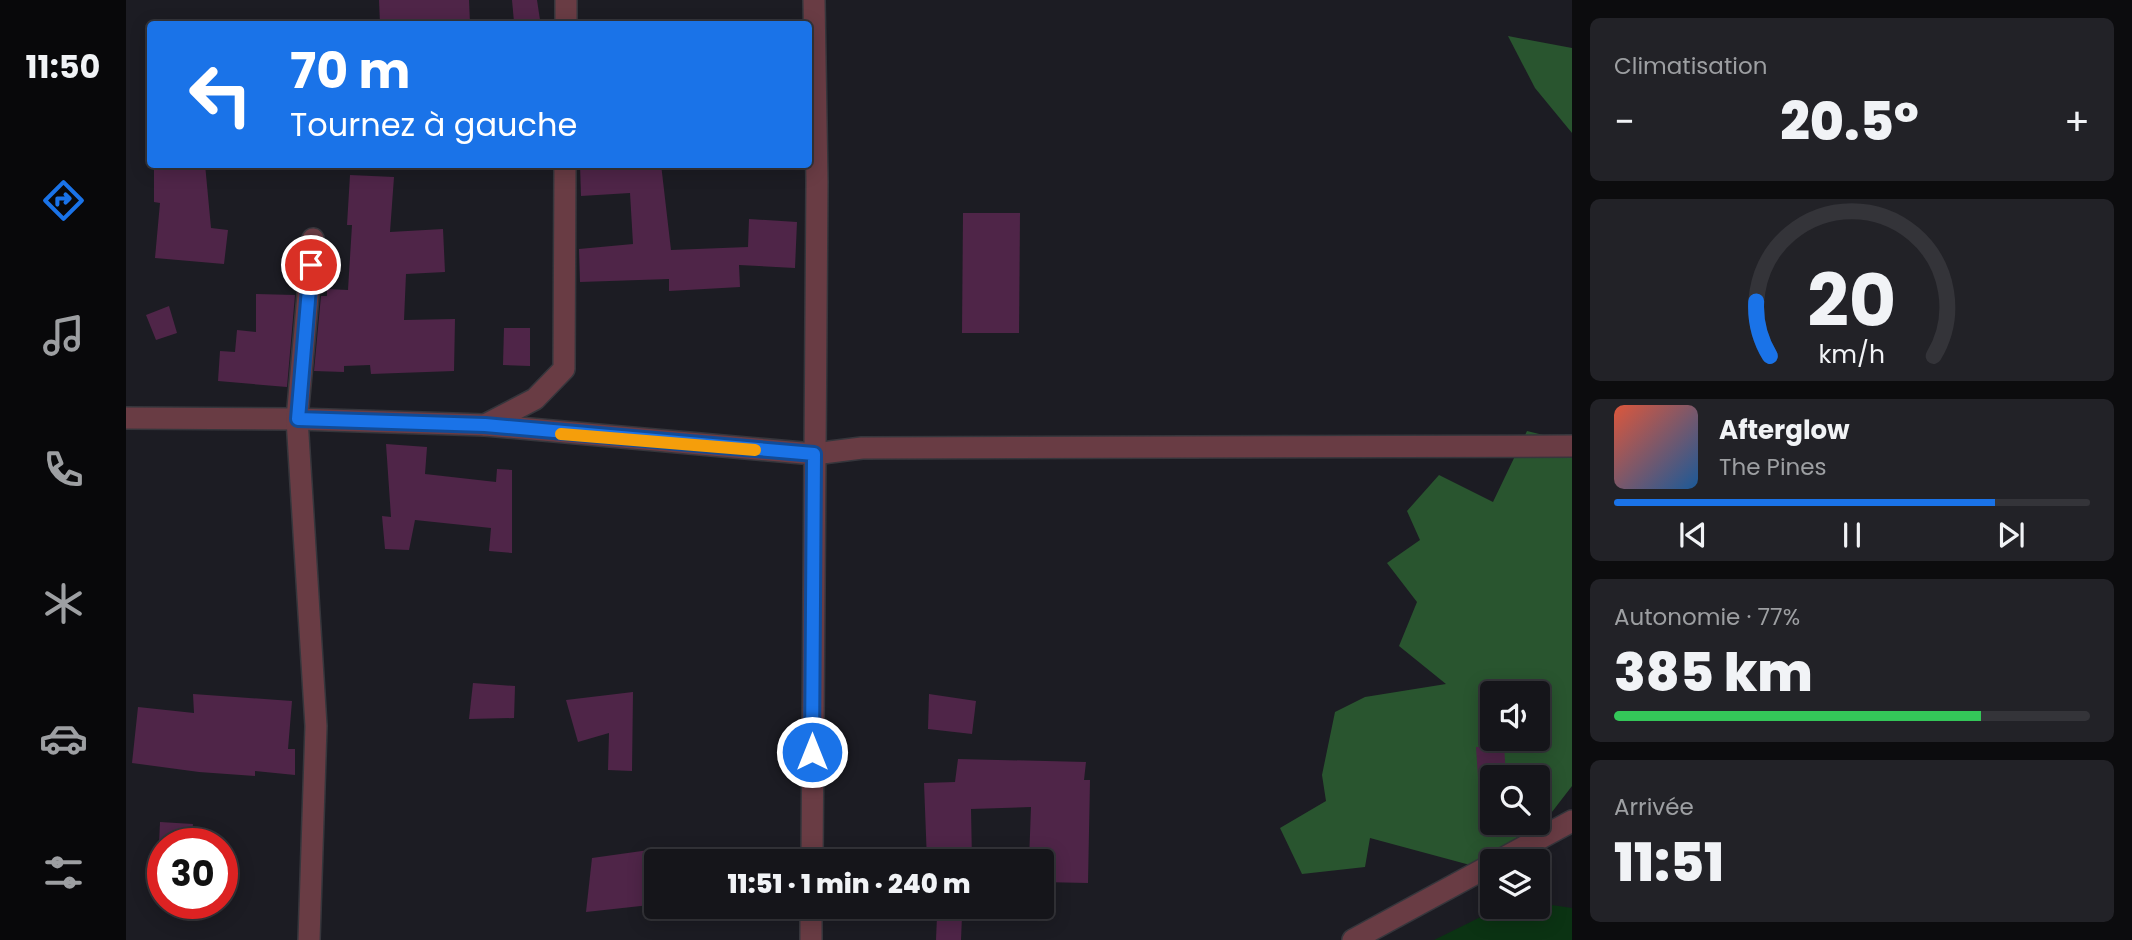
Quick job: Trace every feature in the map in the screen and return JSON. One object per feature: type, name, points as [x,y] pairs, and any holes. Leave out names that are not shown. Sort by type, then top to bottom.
[{"type":"street","points":[[566,0],[566,21]]},
{"type":"street","points":[[811,849],[817,182],[814,0]]},
{"type":"street","points":[[485,425],[535,399],[564,369],[565,168]]},
{"type":"street","points":[[309,940],[316,726],[298,419],[313,239]]},
{"type":"street","points":[[126,418],[298,419],[485,425],[814,454],[862,448],[1572,446]]},
{"type":"street","points":[[1520,849],[1572,821]]},
{"type":"street","points":[[1353,940],[1480,871]]},
{"type":"street","points":[[811,919],[811,940]]},
{"type":"green space","points":[[1508,36],[1572,48],[1572,133],[1535,88]]},
{"type":"green space","points":[[1527,431],[1572,442],[1572,786],[1550,815],[1550,765],[1480,765],[1480,835],[1521,835],[1497,849],[1480,849],[1480,859],[1470,865],[1370,838],[1365,867],[1302,874],[1280,828],[1326,801],[1322,775],[1335,712],[1365,697],[1446,684],[1399,646],[1417,602],[1387,563],[1420,540],[1407,511],[1439,475],[1493,502]]},
{"type":"green space","points":[[1550,905],[1572,908],[1572,940],[1434,940],[1480,917],[1550,919]]},
{"type":"building","points":[[379,0],[469,0],[470,21],[380,21]]},
{"type":"building","points":[[512,0],[537,0],[540,20],[514,21]]},
{"type":"building","points":[[154,168],[205,168],[211,228],[228,230],[224,264],[155,258],[160,203],[154,202]]},
{"type":"building","points":[[580,168],[661,168],[671,250],[748,247],[749,219],[797,222],[795,268],[739,265],[740,287],[669,291],[669,279],[580,282],[579,249],[633,244],[630,193],[581,196]]},
{"type":"building","points":[[350,175],[394,177],[390,232],[443,229],[445,272],[406,274],[404,320],[455,319],[454,371],[371,374],[370,365],[344,366],[344,372],[314,371],[321,296],[327,296],[327,289],[348,290],[352,225],[347,225]]},
{"type":"building","points":[[963,213],[1020,213],[1019,333],[962,333]]},
{"type":"building","points":[[256,294],[295,295],[287,387],[218,381],[220,351],[235,352],[237,330],[256,332]]},
{"type":"building","points":[[169,306],[177,333],[156,340],[146,315]]},
{"type":"building","points":[[504,328],[530,328],[530,366],[503,365]]},
{"type":"building","points":[[386,444],[427,447],[425,474],[496,482],[497,469],[512,470],[512,553],[489,551],[491,528],[415,520],[409,550],[385,549],[382,516],[391,517]]},
{"type":"building","points":[[473,683],[515,686],[514,718],[469,719]]},
{"type":"building","points":[[633,692],[632,771],[608,770],[609,733],[578,742],[566,700]]},
{"type":"building","points":[[193,694],[292,701],[288,749],[295,749],[295,775],[255,771],[255,776],[199,772],[132,763],[138,707],[194,713]]},
{"type":"building","points":[[929,694],[976,701],[972,734],[928,729]]},
{"type":"building","points":[[1476,747],[1480,747],[1480,751],[1504,751],[1505,765],[1480,765],[1478,777]]},
{"type":"building","points":[[958,759],[1086,762],[1084,780],[1090,780],[1088,883],[1054,882],[1054,849],[1029,849],[1031,807],[971,809],[972,849],[927,849],[924,783],[955,782]]},
{"type":"building","points":[[160,822],[193,824],[193,828],[160,828]]},
{"type":"building","points":[[644,851],[644,906],[586,912],[592,858]]},
{"type":"building","points":[[937,919],[962,919],[961,940],[936,940]]},
{"type":"slow traffic","points":[[561,434],[755,450]]},
{"type":"route","points":[[311,265],[298,419],[485,425],[569,435],[814,454],[812,752]]}]
